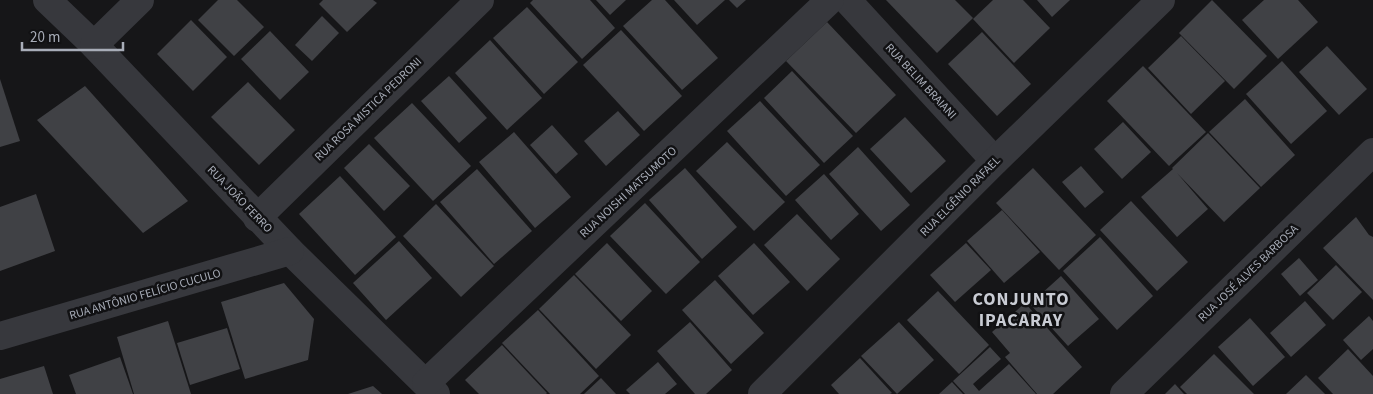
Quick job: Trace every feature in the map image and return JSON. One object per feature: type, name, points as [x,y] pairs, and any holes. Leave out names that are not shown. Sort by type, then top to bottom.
[{"type":"street","name":"RUA JOÃO FERRO","points":[[47,0],[94,46],[257,218],[431,389]]},
{"type":"street","points":[[94,46],[140,0]]},
{"type":"street","name":"RUA ROSA MISTICA PEDRONI","points":[[257,218],[480,0]]},
{"type":"street","name":"RUA NOISHI MATSUMOTO","points":[[431,389],[830,0]]},
{"type":"street","name":"RUA BELIM BRAIANI","points":[[847,0],[995,161]]},
{"type":"street","name":"RUA ELGÊNIO RAFAEL","points":[[762,394],[995,161],[1161,0]]},
{"type":"street","name":"RUA JOSÉ ALVES BARBOSA","points":[[1124,394],[1373,152]]},
{"type":"street","name":"RUA ANTÔNIO FELÍCIO CUCULO","points":[[0,336],[290,251]]},
{"type":"building","points":[[218,0],[237,0],[264,27],[234,56],[198,20]]},
{"type":"building","points":[[323,0],[373,0],[377,3],[347,32],[319,4]]},
{"type":"building","points":[[533,0],[590,0],[615,28],[582,59],[530,3]]},
{"type":"building","points":[[596,0],[626,0],[610,15]]},
{"type":"building","points":[[652,0],[665,0],[718,58],[682,90],[623,26]]},
{"type":"building","points":[[674,0],[725,0],[697,25]]},
{"type":"building","points":[[729,0],[746,0],[737,8]]},
{"type":"building","points":[[886,0],[955,0],[973,18],[937,53]]},
{"type":"building","points":[[993,0],[1023,0],[1050,28],[1014,63],[973,19]]},
{"type":"building","points":[[1037,0],[1070,0],[1052,17]]},
{"type":"building","points":[[1212,0],[1267,56],[1234,89],[1179,33]]},
{"type":"building","points":[[1264,0],[1298,0],[1318,22],[1278,59],[1242,20]]},
{"type":"building","points":[[527,7],[578,62],[544,94],[493,38]]},
{"type":"building","points":[[322,16],[339,33],[312,61],[295,45]]},
{"type":"building","points":[[191,20],[227,57],[193,91],[157,54]]},
{"type":"building","points":[[827,22],[896,95],[856,133],[786,61]]},
{"type":"building","points":[[621,30],[682,96],[644,131],[583,65]]},
{"type":"building","points":[[270,31],[309,72],[280,100],[241,59]]},
{"type":"building","points":[[982,32],[1031,84],[997,116],[948,64]]},
{"type":"building","points":[[1181,36],[1225,81],[1191,114],[1148,68]]},
{"type":"building","points":[[490,40],[542,98],[507,130],[455,73]]},
{"type":"building","points":[[1327,46],[1367,89],[1339,115],[1299,72]]},
{"type":"building","points":[[1282,61],[1327,111],[1291,144],[1246,94]]},
{"type":"building","points":[[1143,66],[1206,132],[1169,166],[1107,101]]},
{"type":"building","points":[[792,71],[853,136],[824,163],[764,98]]},
{"type":"building","points":[[449,76],[487,118],[459,143],[421,101]]},
{"type":"building","points":[[0,79],[20,141],[0,147]]},
{"type":"building","points":[[248,82],[295,130],[259,165],[211,117]]},
{"type":"building","points":[[85,86],[188,201],[143,233],[37,120]]},
{"type":"building","points":[[1245,99],[1295,155],[1261,187],[1209,132]]},
{"type":"building","points":[[760,101],[820,165],[786,196],[727,131]]},
{"type":"building","points":[[412,103],[471,166],[433,201],[374,138]]},
{"type":"building","points":[[618,111],[640,135],[606,166],[584,141]]},
{"type":"building","points":[[905,117],[946,161],[911,193],[870,149]]},
{"type":"building","points":[[1123,122],[1151,152],[1122,179],[1094,149]]},
{"type":"building","points":[[552,125],[578,154],[556,174],[530,145]]},
{"type":"building","points":[[514,132],[571,197],[535,228],[479,162]]},
{"type":"building","points":[[1208,133],[1260,188],[1224,222],[1177,173],[1208,209],[1177,237],[1141,197],[1173,169]]},
{"type":"building","points":[[727,142],[785,202],[754,231],[696,171]]},
{"type":"building","points":[[369,144],[410,186],[384,211],[344,168]]},
{"type":"building","points":[[858,147],[910,205],[881,231],[829,174]]},
{"type":"building","points":[[1081,166],[1104,192],[1085,208],[1062,182]]},
{"type":"building","points":[[685,168],[737,227],[702,259],[649,200]]},
{"type":"building","points":[[1033,168],[1096,235],[1059,270],[996,203]]},
{"type":"building","points":[[477,169],[532,231],[494,264],[440,202]]},
{"type":"building","points":[[824,174],[859,214],[831,240],[795,200]]},
{"type":"building","points":[[340,176],[396,237],[355,275],[299,214]]},
{"type":"building","points":[[36,194],[55,251],[0,271],[0,207]]},
{"type":"building","points":[[1131,201],[1188,262],[1157,291],[1100,230]]},
{"type":"building","points":[[645,203],[700,262],[666,294],[610,236]]},
{"type":"building","points":[[436,204],[494,266],[461,297],[403,236]]},
{"type":"building","points":[[1002,210],[1040,252],[1004,283],[967,241]]},
{"type":"building","points":[[797,214],[840,259],[807,291],[764,245]]},
{"type":"building","points":[[1356,217],[1369,235],[1373,237],[1373,300],[1323,248]]},
{"type":"building","points":[[1100,237],[1153,296],[1117,330],[1063,271]]},
{"type":"building","points":[[399,241],[432,278],[386,320],[353,283]]},
{"type":"building","points":[[607,243],[652,291],[621,321],[575,274]]},
{"type":"building","points":[[754,243],[790,282],[753,315],[718,276]]},
{"type":"building","points":[[966,243],[991,270],[955,302],[930,275]]},
{"type":"building","points":[[1299,258],[1318,280],[1300,296],[1281,274]]},
{"type":"building","points":[[1336,265],[1362,292],[1333,320],[1307,293]]},
{"type":"building","points":[[574,275],[631,335],[596,369],[539,309]]},
{"type":"building","points":[[1061,276],[1099,319],[1068,346],[1030,304]]},
{"type":"building","points":[[715,280],[764,333],[731,364],[682,310]]},
{"type":"building","points":[[284,283],[314,319],[308,360],[245,379],[221,302]]},
{"type":"building","points":[[938,291],[989,345],[959,374],[907,320]]},
{"type":"building","points":[[1305,301],[1326,325],[1291,357],[1270,333]]},
{"type":"building","points":[[1025,303],[1082,367],[1053,394],[1037,394],[1005,357],[1010,353],[992,332]]},
{"type":"building","points":[[538,310],[599,376],[580,394],[550,394],[502,343]]},
{"type":"building","points":[[1369,316],[1373,321],[1373,349],[1361,360],[1343,340]]},
{"type":"building","points":[[1250,318],[1285,357],[1253,386],[1218,347]]},
{"type":"building","points":[[168,321],[191,394],[134,394],[117,337]]},
{"type":"building","points":[[690,322],[732,370],[706,394],[695,394],[657,351]]},
{"type":"building","points":[[899,322],[934,360],[897,394],[861,356]]},
{"type":"building","points":[[227,328],[240,369],[190,385],[177,343]]},
{"type":"building","points":[[502,345],[546,394],[479,394],[465,380]]},
{"type":"building","points":[[990,347],[1001,359],[973,384],[979,391],[1009,364],[1036,394],[965,394],[953,381]]},
{"type":"building","points":[[1348,349],[1373,376],[1373,394],[1333,394],[1318,378]]},
{"type":"building","points":[[1214,354],[1254,394],[1187,394],[1180,387]]},
{"type":"building","points":[[120,357],[133,394],[76,394],[69,375]]},
{"type":"building","points":[[860,358],[892,393],[839,394],[831,385]]},
{"type":"building","points":[[658,362],[677,384],[665,394],[630,394],[626,390]]},
{"type":"building","points":[[44,366],[53,394],[0,394],[0,379]]},
{"type":"building","points":[[1306,375],[1325,394],[1286,394]]},
{"type":"building","points":[[601,378],[616,394],[584,394]]},
{"type":"building","points":[[952,382],[963,394],[939,394]]},
{"type":"building","points":[[1175,384],[1184,394],[1165,394]]},
{"type":"building","points":[[373,386],[382,394],[348,394]]},
{"type":"district","name":"CONJUNTO IPACARAY","points":[[1021,309]]}]
